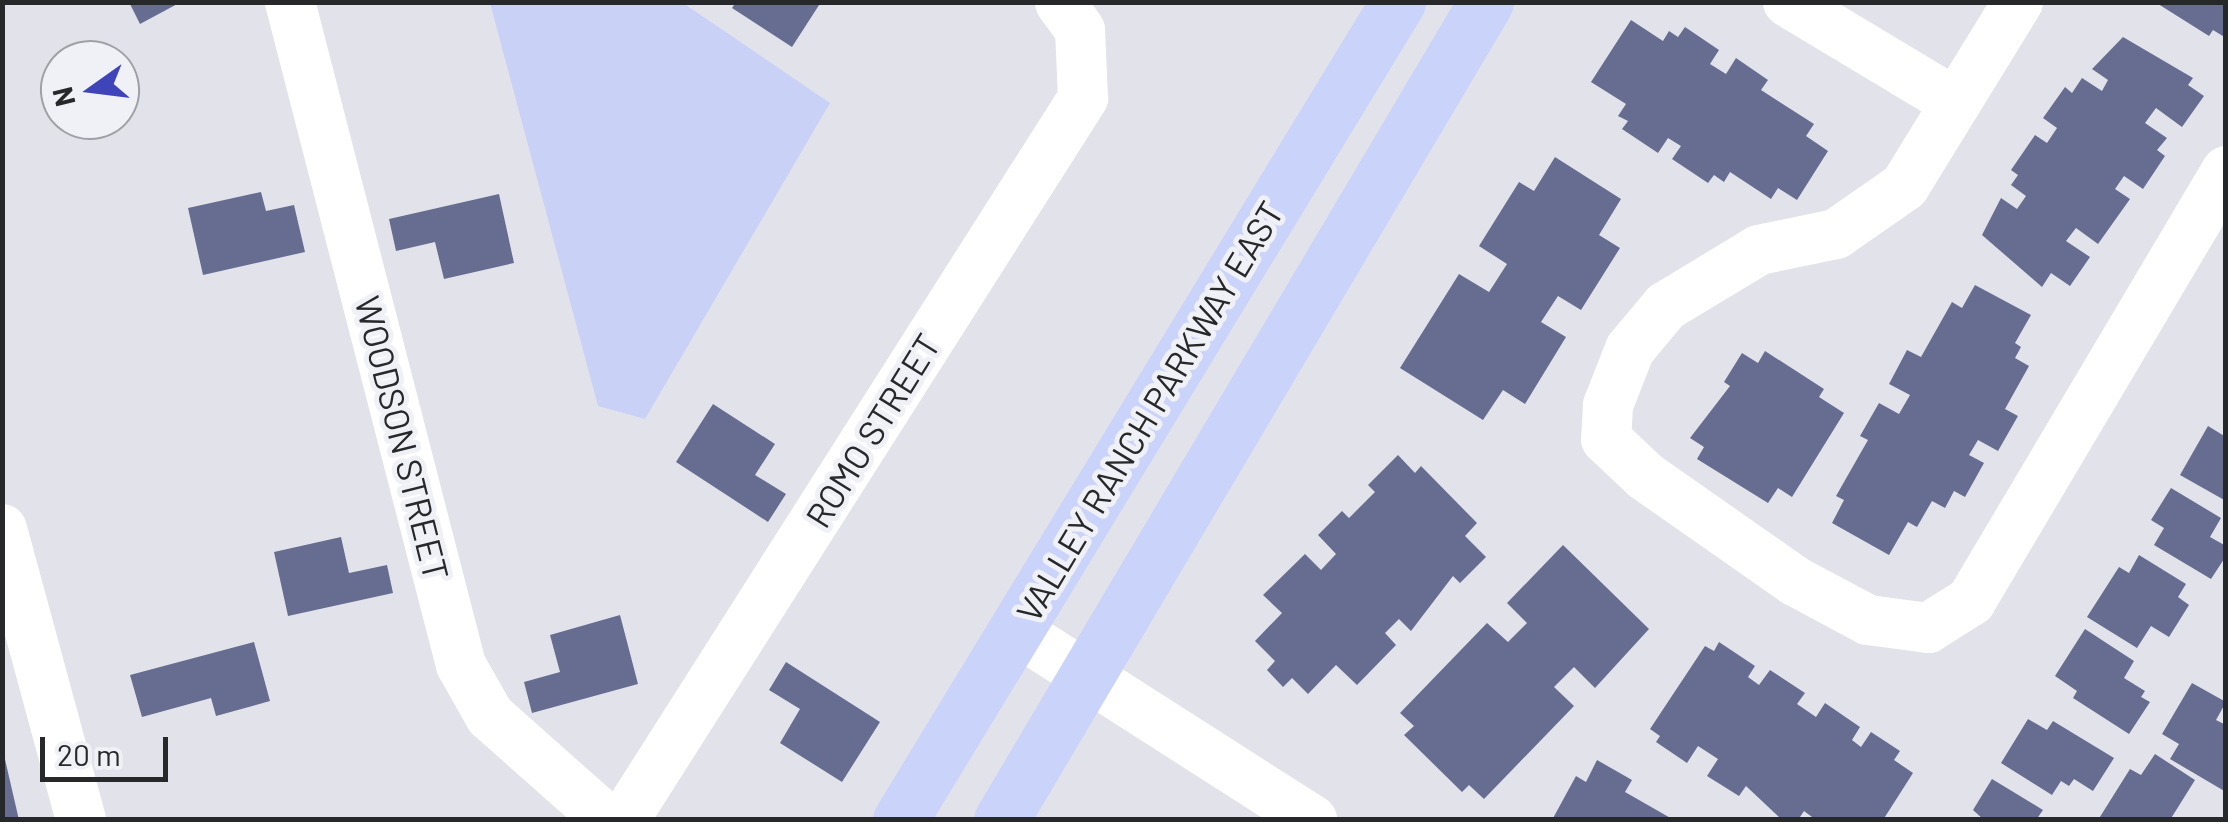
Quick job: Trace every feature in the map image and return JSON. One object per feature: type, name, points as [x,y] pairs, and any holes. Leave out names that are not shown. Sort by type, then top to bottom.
[{"type":"main road","name":"VALLEY RANCH PARKWAY EAST","points":[[900,820],[1398,2]]},
{"type":"main road","points":[[1001,820],[1486,2]]},
{"type":"street","name":"WOODSON STREET","points":[[290,2],[462,665],[490,716],[608,820]]},
{"type":"street","points":[[1788,2],[1956,103]]},
{"type":"street","points":[[2018,2],[1905,186],[1836,234],[1759,250],[1666,306],[1630,349],[1608,405],[1606,439],[1645,476],[1750,552],[1868,620],[1928,628],[1972,601],[2226,171]]},
{"type":"street","name":"ROMO STREET","points":[[624,820],[1083,98],[1070,16]]},
{"type":"street","points":[[2,529],[22,682],[81,820]]},
{"type":"street","points":[[1016,630],[1312,820]]},
{"type":"shaded area","points":[[490,3],[683,3],[830,103],[645,419],[598,406]]},
{"type":"building","points":[[129,2],[181,2],[140,24]]},
{"type":"building","points":[[736,2],[821,2],[792,47],[732,8]]},
{"type":"building","points":[[2155,2],[2226,2],[2226,38],[2213,30],[2209,36]]},
{"type":"building","points":[[1631,20],[1663,41],[1669,31],[1678,37],[1685,27],[1719,50],[1710,64],[1726,74],[1736,58],[1768,80],[1761,90],[1814,124],[1806,136],[1828,151],[1797,200],[1778,188],[1771,199],[1730,172],[1724,182],[1714,175],[1708,183],[1672,159],[1681,146],[1668,138],[1658,153],[1622,129],[1628,121],[1618,116],[1626,104],[1591,82]]},
{"type":"building","points":[[2123,37],[2193,78],[2188,85],[2204,96],[2182,127],[2156,108],[2145,123],[2167,138],[2157,150],[2165,156],[2143,189],[2124,176],[2115,189],[2130,199],[2098,244],[2076,228],[2066,241],[2090,257],[2070,286],[2051,273],[2042,287],[1982,235],[2001,198],[2017,209],[2026,196],[2011,185],[2018,175],[2011,170],[2035,135],[2047,143],[2057,128],[2043,118],[2065,87],[2072,93],[2082,78],[2102,91],[2108,80],[2092,69]]},
{"type":"building","points":[[1555,157],[1621,199],[1599,235],[1620,248],[1581,310],[1558,296],[1541,322],[1566,337],[1525,404],[1503,390],[1483,420],[1400,368],[1459,274],[1489,292],[1507,264],[1479,246],[1519,182],[1534,191]]},
{"type":"building","points":[[261,192],[266,211],[294,205],[305,252],[203,275],[188,208]]},
{"type":"building","points":[[499,194],[514,263],[444,279],[435,242],[396,251],[389,219]]},
{"type":"building","points":[[1975,285],[2031,315],[2015,343],[2021,347],[2015,358],[2029,366],[2005,409],[2018,416],[1998,451],[1978,440],[1969,455],[1984,463],[1965,497],[1954,491],[1945,508],[1932,501],[1917,527],[1908,522],[1889,555],[1832,523],[1844,500],[1836,496],[1868,440],[1860,436],[1879,403],[1899,414],[1910,395],[1889,384],[1907,350],[1921,357],[1952,302],[1962,308]]},
{"type":"building","points":[[1765,351],[1824,389],[1819,397],[1844,413],[1792,497],[1778,488],[1768,503],[1697,459],[1704,447],[1690,438],[1730,386],[1724,382],[1742,353],[1758,363]]},
{"type":"building","points":[[713,404],[775,444],[755,475],[786,494],[768,522],[676,462]]},
{"type":"building","points":[[2208,426],[2226,437],[2226,501],[2180,475]]},
{"type":"building","points":[[1398,455],[1415,473],[1421,466],[1477,523],[1465,536],[1486,557],[1460,583],[1453,576],[1411,631],[1399,619],[1385,633],[1396,645],[1357,685],[1336,665],[1308,694],[1292,678],[1283,687],[1267,670],[1275,661],[1255,641],[1282,613],[1263,595],[1305,554],[1321,570],[1336,554],[1318,535],[1342,511],[1349,518],[1375,492],[1368,485]]},
{"type":"building","points":[[2171,488],[2221,518],[2210,537],[2226,546],[2226,556],[2211,579],[2154,545],[2164,528],[2151,520]]},
{"type":"building","points":[[341,537],[349,573],[387,565],[393,593],[288,616],[274,552]]},
{"type":"building","points":[[1563,545],[1649,629],[1595,688],[1574,667],[1554,687],[1574,706],[1484,799],[1469,785],[1462,792],[1404,735],[1414,726],[1400,713],[1487,623],[1508,642],[1527,623],[1507,603]]},
{"type":"building","points":[[2139,555],[2186,584],[2178,597],[2189,605],[2169,637],[2151,626],[2137,648],[2087,617],[2119,567],[2129,573]]},
{"type":"building","points":[[620,615],[638,684],[532,713],[524,682],[560,672],[550,635]]},
{"type":"building","points":[[2085,629],[2134,661],[2124,678],[2145,691],[2141,697],[2150,702],[2129,734],[2073,698],[2077,691],[2055,676]]},
{"type":"building","points":[[254,642],[270,701],[216,716],[211,698],[142,717],[130,675]]},
{"type":"building","points":[[1719,642],[1755,666],[1748,677],[1759,685],[1770,670],[1805,693],[1797,704],[1816,717],[1825,703],[1860,727],[1852,740],[1861,747],[1871,732],[1900,751],[1894,760],[1913,773],[1883,820],[1816,820],[1804,811],[1798,820],[1782,820],[1746,786],[1739,796],[1707,776],[1718,759],[1698,746],[1687,763],[1656,742],[1660,736],[1650,729],[1705,646],[1714,651]]},
{"type":"building","points":[[786,662],[880,722],[842,782],[780,743],[800,709],[769,690]]},
{"type":"building","points":[[2192,683],[2226,702],[2216,720],[2226,725],[2226,792],[2170,759],[2179,744],[2162,734]]},
{"type":"building","points":[[2028,719],[2047,730],[2053,721],[2114,758],[2093,791],[2074,779],[2069,786],[2061,781],[2052,795],[2001,763]]},
{"type":"building","points":[[2155,754],[2195,780],[2170,820],[2098,820],[2130,769],[2141,775]]},
{"type":"building","points":[[4,755],[19,820],[2,820]]},
{"type":"building","points":[[1597,760],[1632,780],[1625,792],[1674,820],[1552,820],[1576,776],[1586,782]]},
{"type":"building","points":[[1992,779],[2043,810],[2036,820],[1984,820],[1973,810]]}]
